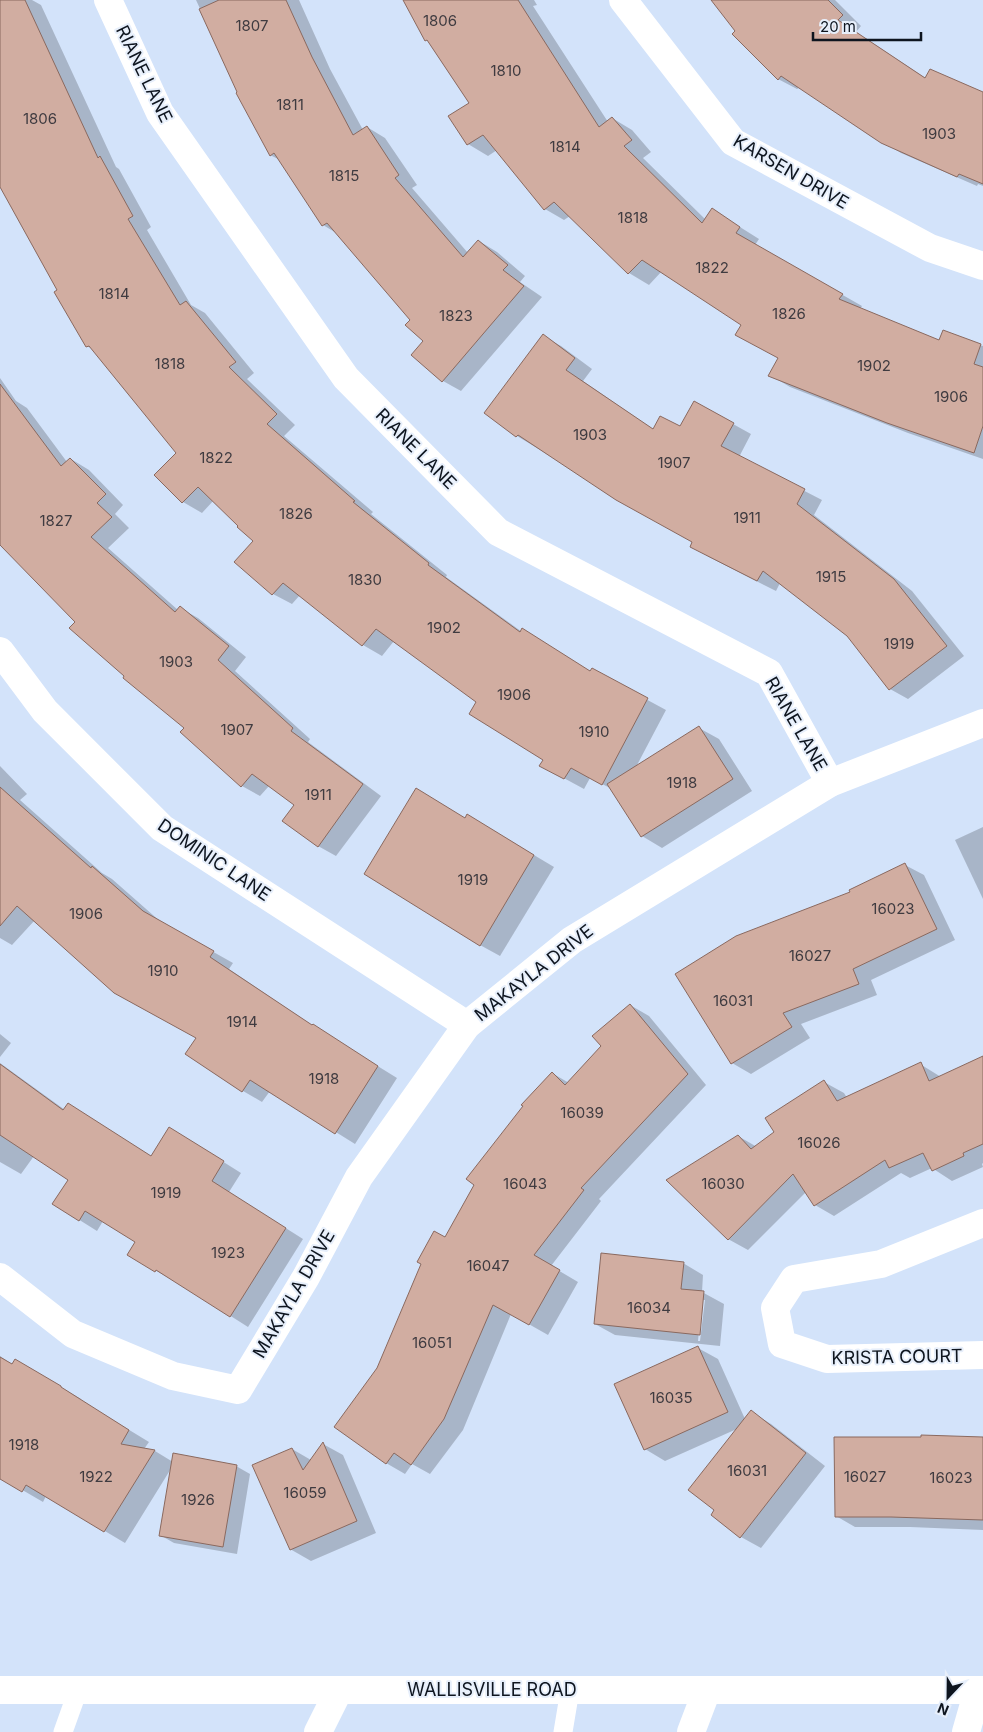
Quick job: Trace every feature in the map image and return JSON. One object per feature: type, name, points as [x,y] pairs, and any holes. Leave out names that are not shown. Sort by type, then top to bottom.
[{"type":"street","name":"RIANE LANE","points":[[108,0],[160,113],[346,378],[498,532],[769,673],[830,783]]},
{"type":"street","name":"KARSEN DRIVE","points":[[623,0],[733,142],[930,248],[983,266]]},
{"type":"street","name":"DOMINIC LANE","points":[[0,651],[45,711],[162,828],[467,1025]]},
{"type":"street","name":"MAKAYLA DRIVE","points":[[0,1277],[73,1334],[173,1376],[238,1390],[306,1277],[359,1177],[467,1025],[572,940],[830,783],[983,723]]},
{"type":"street","name":"KRISTA COURT","points":[[983,1223],[881,1264],[794,1279],[775,1308],[782,1344],[827,1359],[983,1355]]},
{"type":"street","name":"WALLISVILLE ROAD","points":[[0,1690],[981,1690]]},
{"type":"street","points":[[318,1732],[339,1690]]},
{"type":"street","points":[[691,1732],[707,1690]]},
{"type":"street","points":[[966,1732],[981,1690]]},
{"type":"lane","points":[[64,1732],[78,1690]]},
{"type":"lane","points":[[563,1732],[570,1690]]},
{"type":"building","points":[[0,0],[25,0],[98,158],[100,156],[133,216],[128,219],[180,305],[186,301],[236,362],[229,367],[277,414],[267,424],[355,501],[353,502],[429,563],[428,565],[520,632],[522,628],[590,671],[592,668],[648,698],[602,785],[571,768],[564,779],[539,766],[543,760],[469,714],[476,702],[376,629],[362,646],[283,583],[272,595],[234,562],[253,541],[198,487],[182,503],[154,475],[176,453],[89,346],[86,347],[54,292],[57,290],[0,187]]},
{"type":"building","points":[[219,0],[286,0],[312,57],[353,135],[367,126],[399,175],[395,178],[463,257],[478,240],[508,265],[503,270],[524,286],[442,382],[411,355],[423,341],[405,325],[410,320],[327,223],[322,226],[274,153],[270,156],[236,93],[199,9]]},
{"type":"building","points":[[403,0],[518,0],[599,127],[612,117],[632,140],[624,146],[702,223],[712,208],[740,227],[736,233],[843,294],[839,299],[939,340],[943,330],[981,344],[974,364],[983,367],[983,426],[974,453],[887,423],[768,376],[778,358],[735,335],[741,325],[642,260],[628,274],[554,202],[544,210],[483,135],[467,145],[448,116],[469,103],[427,40],[425,41]]},
{"type":"building","points":[[711,0],[828,0],[843,15],[838,20],[925,78],[930,69],[983,92],[983,184],[959,174],[957,177],[881,143],[781,76],[778,80],[732,34],[735,31]]},
{"type":"building","points":[[543,334],[575,358],[566,370],[653,429],[660,416],[680,426],[694,401],[734,423],[721,446],[805,489],[797,504],[894,579],[947,646],[889,690],[847,636],[763,571],[757,581],[690,547],[692,542],[616,500],[518,435],[516,437],[484,413]]},
{"type":"building","points":[[0,384],[61,466],[70,458],[106,494],[97,503],[112,517],[91,537],[175,612],[180,606],[229,646],[218,660],[293,728],[291,731],[363,784],[318,847],[282,821],[294,805],[252,774],[241,787],[180,732],[184,728],[123,678],[124,676],[69,628],[75,622],[0,545]]},
{"type":"building","points":[[699,726],[733,779],[641,837],[607,784]]},
{"type":"building","points":[[0,787],[91,868],[92,866],[143,911],[214,951],[210,957],[312,1025],[378,1066],[335,1134],[250,1080],[242,1092],[185,1054],[196,1038],[114,993],[17,906],[0,926]]},
{"type":"building","points":[[416,788],[465,818],[467,814],[534,855],[480,946],[364,874]]},
{"type":"building","points":[[905,863],[937,929],[853,969],[859,984],[783,1013],[792,1027],[731,1064],[675,974],[736,936],[850,892],[849,890]]},
{"type":"building","points":[[630,1004],[688,1074],[581,1188],[584,1190],[534,1255],[560,1270],[529,1325],[493,1305],[444,1419],[411,1465],[394,1453],[386,1464],[334,1427],[377,1368],[421,1264],[417,1262],[434,1231],[445,1237],[474,1185],[466,1179],[523,1106],[521,1105],[552,1072],[565,1085],[601,1046],[592,1036]]},
{"type":"building","points":[[983,1056],[983,1144],[963,1153],[964,1156],[932,1171],[923,1153],[889,1168],[885,1160],[814,1206],[793,1174],[728,1240],[666,1180],[738,1135],[751,1149],[774,1132],[765,1118],[824,1080],[837,1101],[921,1062],[929,1081]]},
{"type":"building","points":[[0,1064],[63,1110],[68,1103],[151,1156],[169,1127],[224,1161],[212,1181],[286,1228],[230,1317],[156,1270],[155,1272],[127,1255],[135,1242],[85,1211],[79,1221],[52,1204],[68,1180],[0,1135]]},
{"type":"building","points":[[601,1253],[684,1262],[681,1289],[704,1291],[700,1335],[594,1324]]},
{"type":"building","points":[[698,1346],[728,1412],[644,1450],[614,1384]]},
{"type":"building","points":[[0,1357],[12,1364],[15,1359],[129,1430],[121,1444],[155,1450],[104,1532],[26,1485],[22,1492],[0,1479]]},
{"type":"building","points":[[751,1410],[806,1453],[740,1538],[711,1515],[714,1510],[688,1490]]},
{"type":"building","points":[[921,1435],[983,1437],[983,1520],[835,1517],[834,1437],[921,1437]]},
{"type":"building","points":[[323,1442],[357,1521],[290,1550],[252,1465],[292,1448],[303,1470]]},
{"type":"building","points":[[173,1453],[237,1465],[223,1547],[159,1536]]}]
